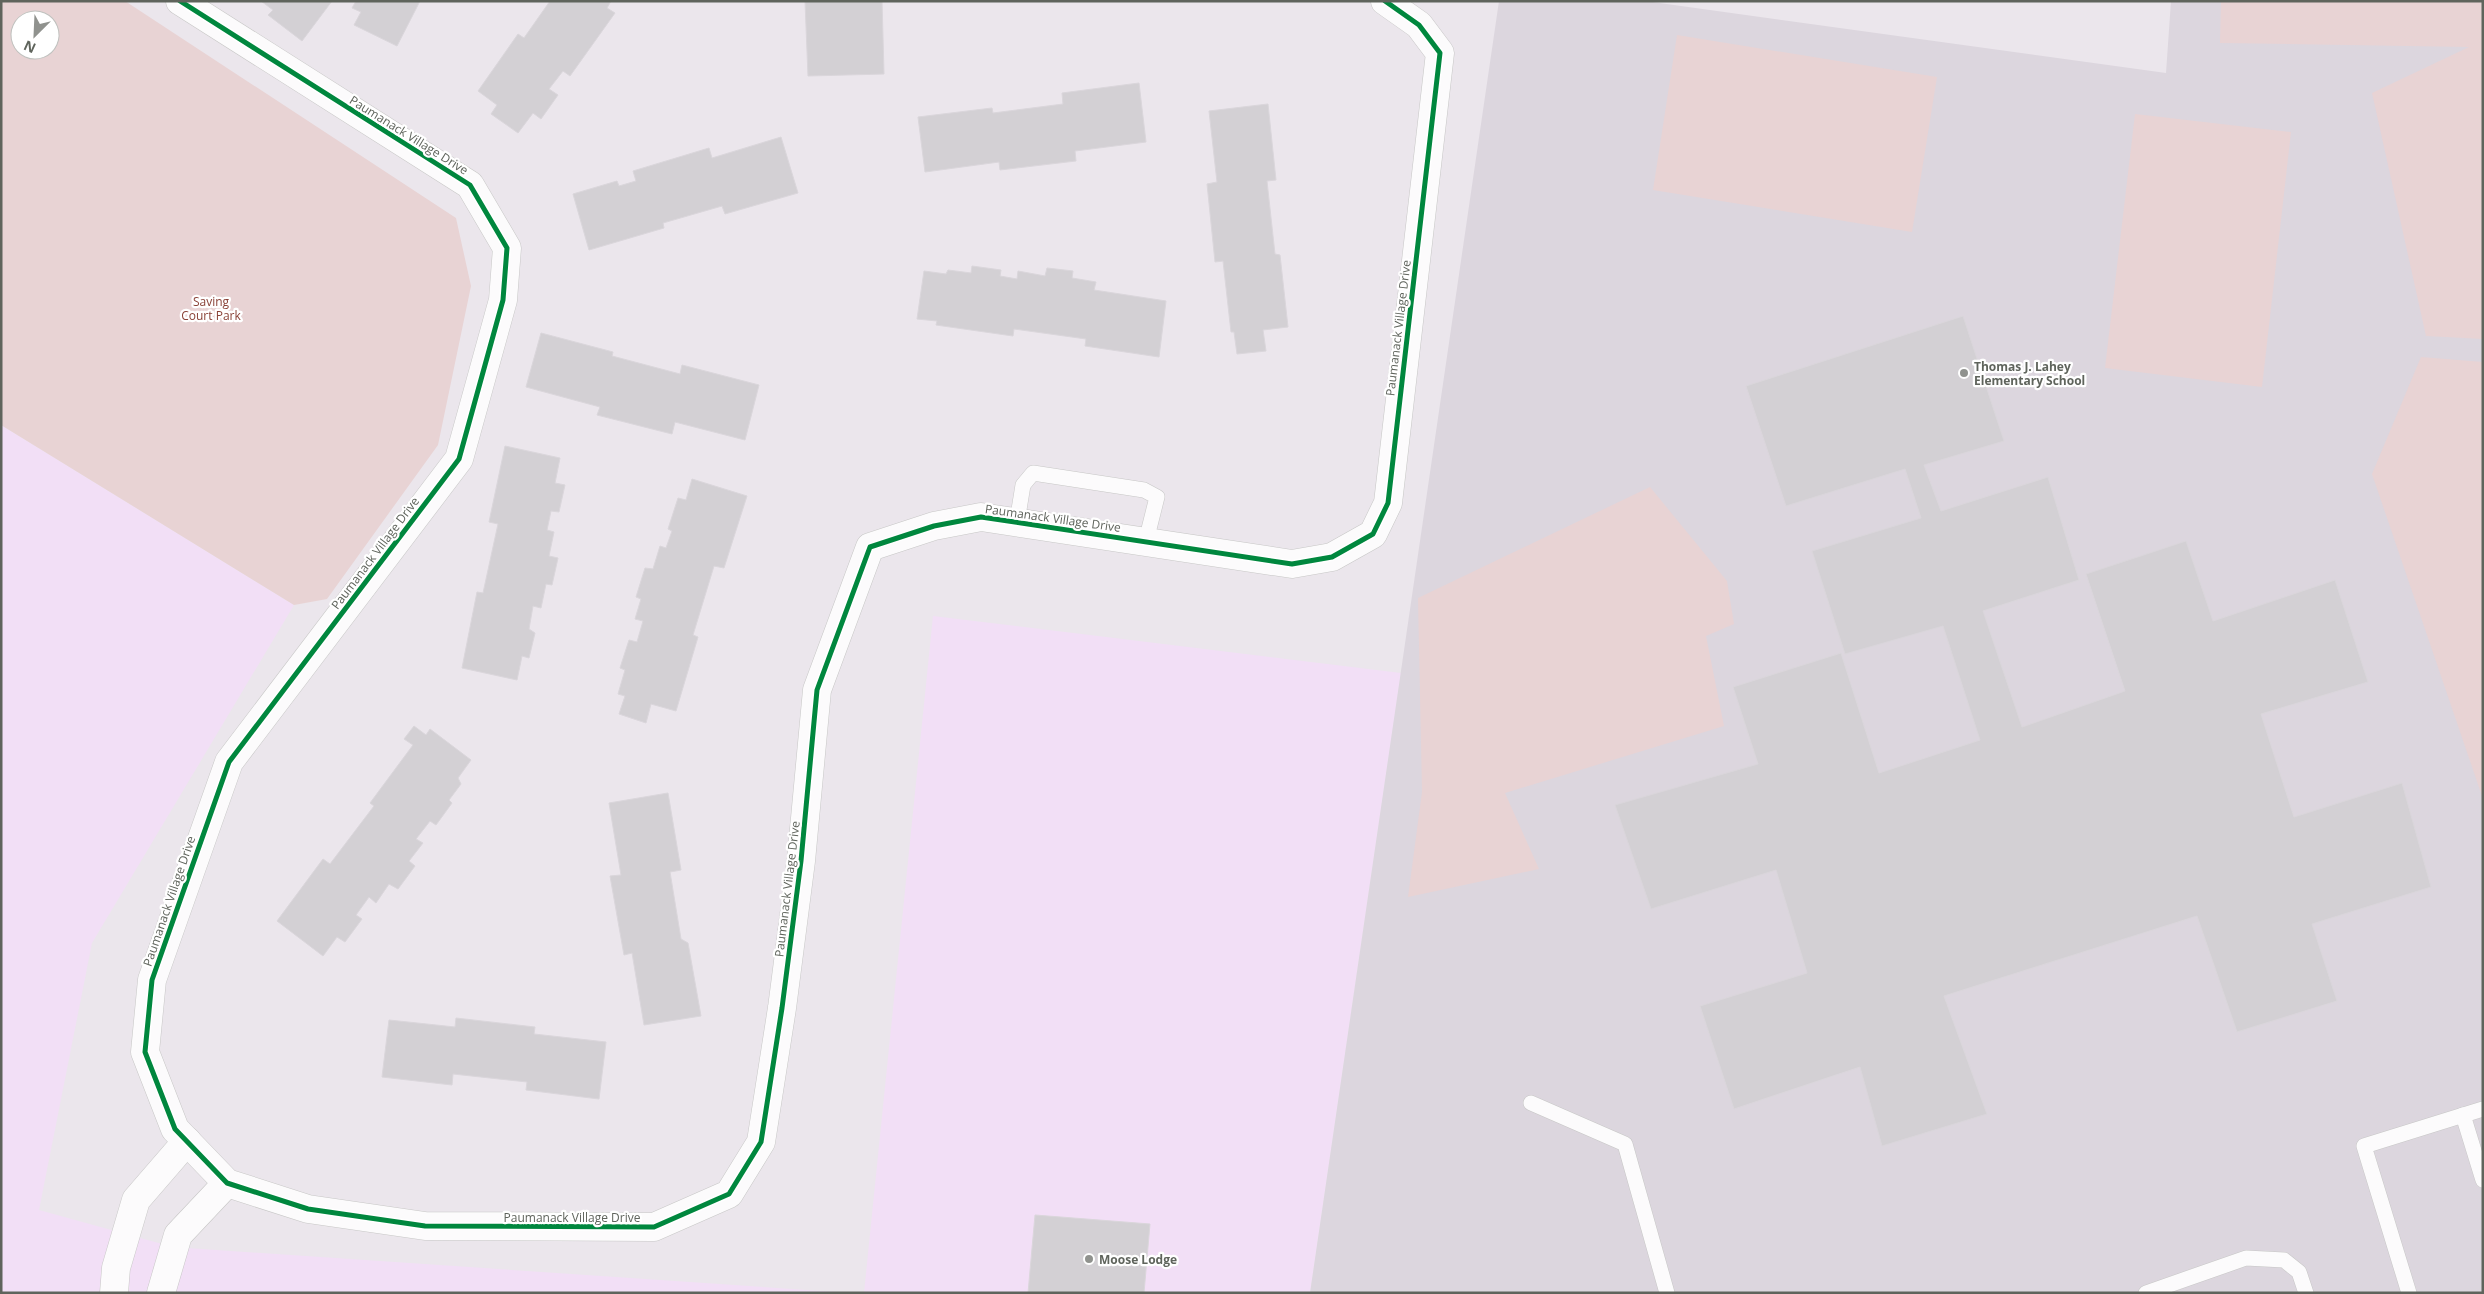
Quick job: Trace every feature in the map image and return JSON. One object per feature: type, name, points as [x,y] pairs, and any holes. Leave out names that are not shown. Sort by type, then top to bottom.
[{"type":"street","name":"Paumanack Village Drive","points":[[180,1],[470,185],[507,248],[504,300],[459,459],[229,762],[152,980],[145,1052],[175,1129],[227,1183],[308,1209],[425,1226],[654,1227],[729,1194],[761,1142],[782,1008],[801,861],[817,690],[870,547],[934,526],[981,517],[1292,564],[1332,556],[1372,534],[1388,503],[1440,53],[1419,25],[1385,1]]},
{"type":"street","points":[[114,1293],[116,1268],[136,1200],[187,1141]]},
{"type":"street","points":[[161,1293],[178,1235],[227,1183]]},
{"type":"lane","points":[[1017,522],[1023,485],[1033,473],[1144,490],[1157,496],[1146,542]]},
{"type":"lane","points":[[1531,1103],[1624,1144],[1667,1293]]},
{"type":"lane","points":[[2409,1293],[2364,1146],[2483,1109]]},
{"type":"lane","points":[[2463,1115],[2483,1180]]},
{"type":"lane","points":[[2146,1293],[2246,1258],[2284,1260],[2298,1272],[2306,1293]]},
{"type":"shaded area","name":"Thomas J. Lahey Elementary School","points":[[1499,1],[1645,1],[2166,73],[2171,1],[2483,1],[2483,1293],[1310,1293]]},
{"type":"shaded area","points":[[1,425],[294,605],[92,943],[39,1210],[173,1247],[851,1293],[1,1293]]},
{"type":"shaded area","points":[[933,616],[1401,673],[1310,1293],[864,1293]]},
{"type":"green space","name":"Saving Court Park","points":[[1,1],[125,1],[456,218],[471,286],[438,445],[327,599],[294,605],[1,425]]},
{"type":"green space","points":[[2221,1],[2483,1],[2483,339],[2426,336],[2372,93],[2469,47],[2220,43]]},
{"type":"green space","points":[[1677,35],[1937,77],[1912,232],[1653,190]]},
{"type":"green space","points":[[2135,114],[2291,132],[2262,387],[2105,368]]},
{"type":"green space","points":[[2421,357],[2483,362],[2483,799],[2372,474]]},
{"type":"green space","points":[[1650,487],[1727,581],[1734,624],[1706,636],[1724,726],[1505,793],[1539,869],[1408,897],[1422,792],[1418,598]]},
{"type":"building","points":[[261,1],[332,1],[302,41],[268,15],[273,10]]},
{"type":"building","points":[[356,1],[420,1],[397,46],[354,25],[361,12],[352,8]]},
{"type":"building","points":[[550,1],[611,1],[607,8],[615,13],[570,76],[563,71],[549,89],[558,95],[541,119],[533,113],[518,133],[491,114],[497,105],[478,91],[518,34],[524,38]]},
{"type":"building","points":[[805,1],[882,1],[884,74],[808,76]]},
{"type":"building","points":[[1139,83],[1146,142],[1075,151],[1076,161],[1000,170],[999,162],[925,172],[918,117],[992,108],[993,113],[1063,104],[1062,93]]},
{"type":"building","points":[[1268,104],[1276,180],[1267,181],[1275,254],[1280,255],[1288,327],[1263,330],[1266,351],[1237,354],[1234,332],[1231,332],[1223,261],[1215,262],[1207,184],[1217,182],[1209,111]]},
{"type":"building","points":[[781,137],[798,193],[725,214],[722,206],[663,223],[664,228],[589,250],[573,194],[617,181],[619,186],[636,181],[633,171],[709,148],[712,158]]},
{"type":"building","points":[[972,266],[1001,270],[1000,276],[1017,279],[1018,271],[1045,276],[1047,268],[1073,271],[1072,278],[1096,282],[1094,290],[1166,301],[1159,357],[1085,346],[1086,339],[1014,329],[1013,336],[936,325],[937,321],[917,319],[924,271],[946,274],[948,270],[971,273]]},
{"type":"building","points":[[1963,316],[2004,441],[1924,465],[1941,511],[2048,477],[2079,580],[1983,611],[2022,727],[2125,691],[2086,574],[2186,541],[2213,621],[2335,580],[2368,682],[2261,714],[2294,817],[2402,783],[2431,887],[2312,924],[2337,1001],[2237,1032],[2197,916],[1944,996],[1987,1114],[1882,1146],[1860,1067],[1734,1109],[1700,1006],[1807,973],[1776,870],[1651,909],[1615,805],[1758,764],[1733,687],[1841,653],[1879,773],[1980,740],[1943,626],[1845,654],[1812,551],[1921,518],[1905,469],[1786,506],[1746,386]]},
{"type":"building","points":[[541,333],[613,352],[612,356],[680,374],[682,365],[759,385],[745,440],[675,422],[672,434],[597,415],[600,407],[526,387]]},
{"type":"building","points":[[505,446],[560,458],[555,483],[565,485],[559,512],[551,511],[547,530],[554,532],[549,556],[558,558],[552,585],[546,584],[541,608],[533,606],[529,629],[535,633],[529,658],[522,656],[517,680],[462,668],[477,592],[483,593],[498,524],[489,522]]},
{"type":"building","points":[[692,479],[747,496],[724,568],[714,566],[693,635],[698,637],[676,711],[651,704],[646,723],[619,714],[625,696],[618,694],[625,670],[620,668],[629,640],[637,642],[643,621],[635,619],[641,599],[636,597],[645,568],[653,569],[660,546],[666,548],[672,531],[668,529],[678,498],[686,500]]},
{"type":"building","points":[[414,726],[426,735],[430,729],[471,760],[458,778],[461,784],[449,800],[452,803],[436,825],[430,821],[416,839],[423,843],[409,861],[415,866],[398,889],[389,884],[376,903],[369,897],[356,915],[362,919],[345,942],[337,937],[323,956],[277,921],[323,859],[330,864],[374,806],[370,803],[413,745],[404,739]]},
{"type":"building","points":[[668,793],[681,870],[670,872],[681,939],[688,943],[701,1016],[644,1025],[632,953],[624,955],[610,876],[621,875],[609,803]]},
{"type":"building","points":[[456,1018],[535,1027],[534,1034],[606,1042],[599,1099],[526,1090],[527,1082],[453,1074],[452,1085],[382,1077],[389,1020],[455,1027]]},
{"type":"building","name":"Moose Lodge","points":[[1035,1215],[1150,1224],[1144,1293],[1028,1293]]},
{"type":"cycle path","points":[[180,1],[470,185],[507,248],[503,300],[459,459],[229,762],[152,980],[145,1052],[175,1129],[227,1183],[308,1209],[425,1226],[654,1227],[729,1194],[761,1142],[782,1008],[801,861],[817,690],[870,547],[934,526],[981,517],[1292,564],[1332,557],[1373,534],[1388,503],[1440,53],[1419,25],[1385,1]]},
{"type":"place","name":"Thomas J. Lahey Elementary School","points":[[1964,373]]},
{"type":"place","name":"Moose Lodge","points":[[1089,1259]]}]
